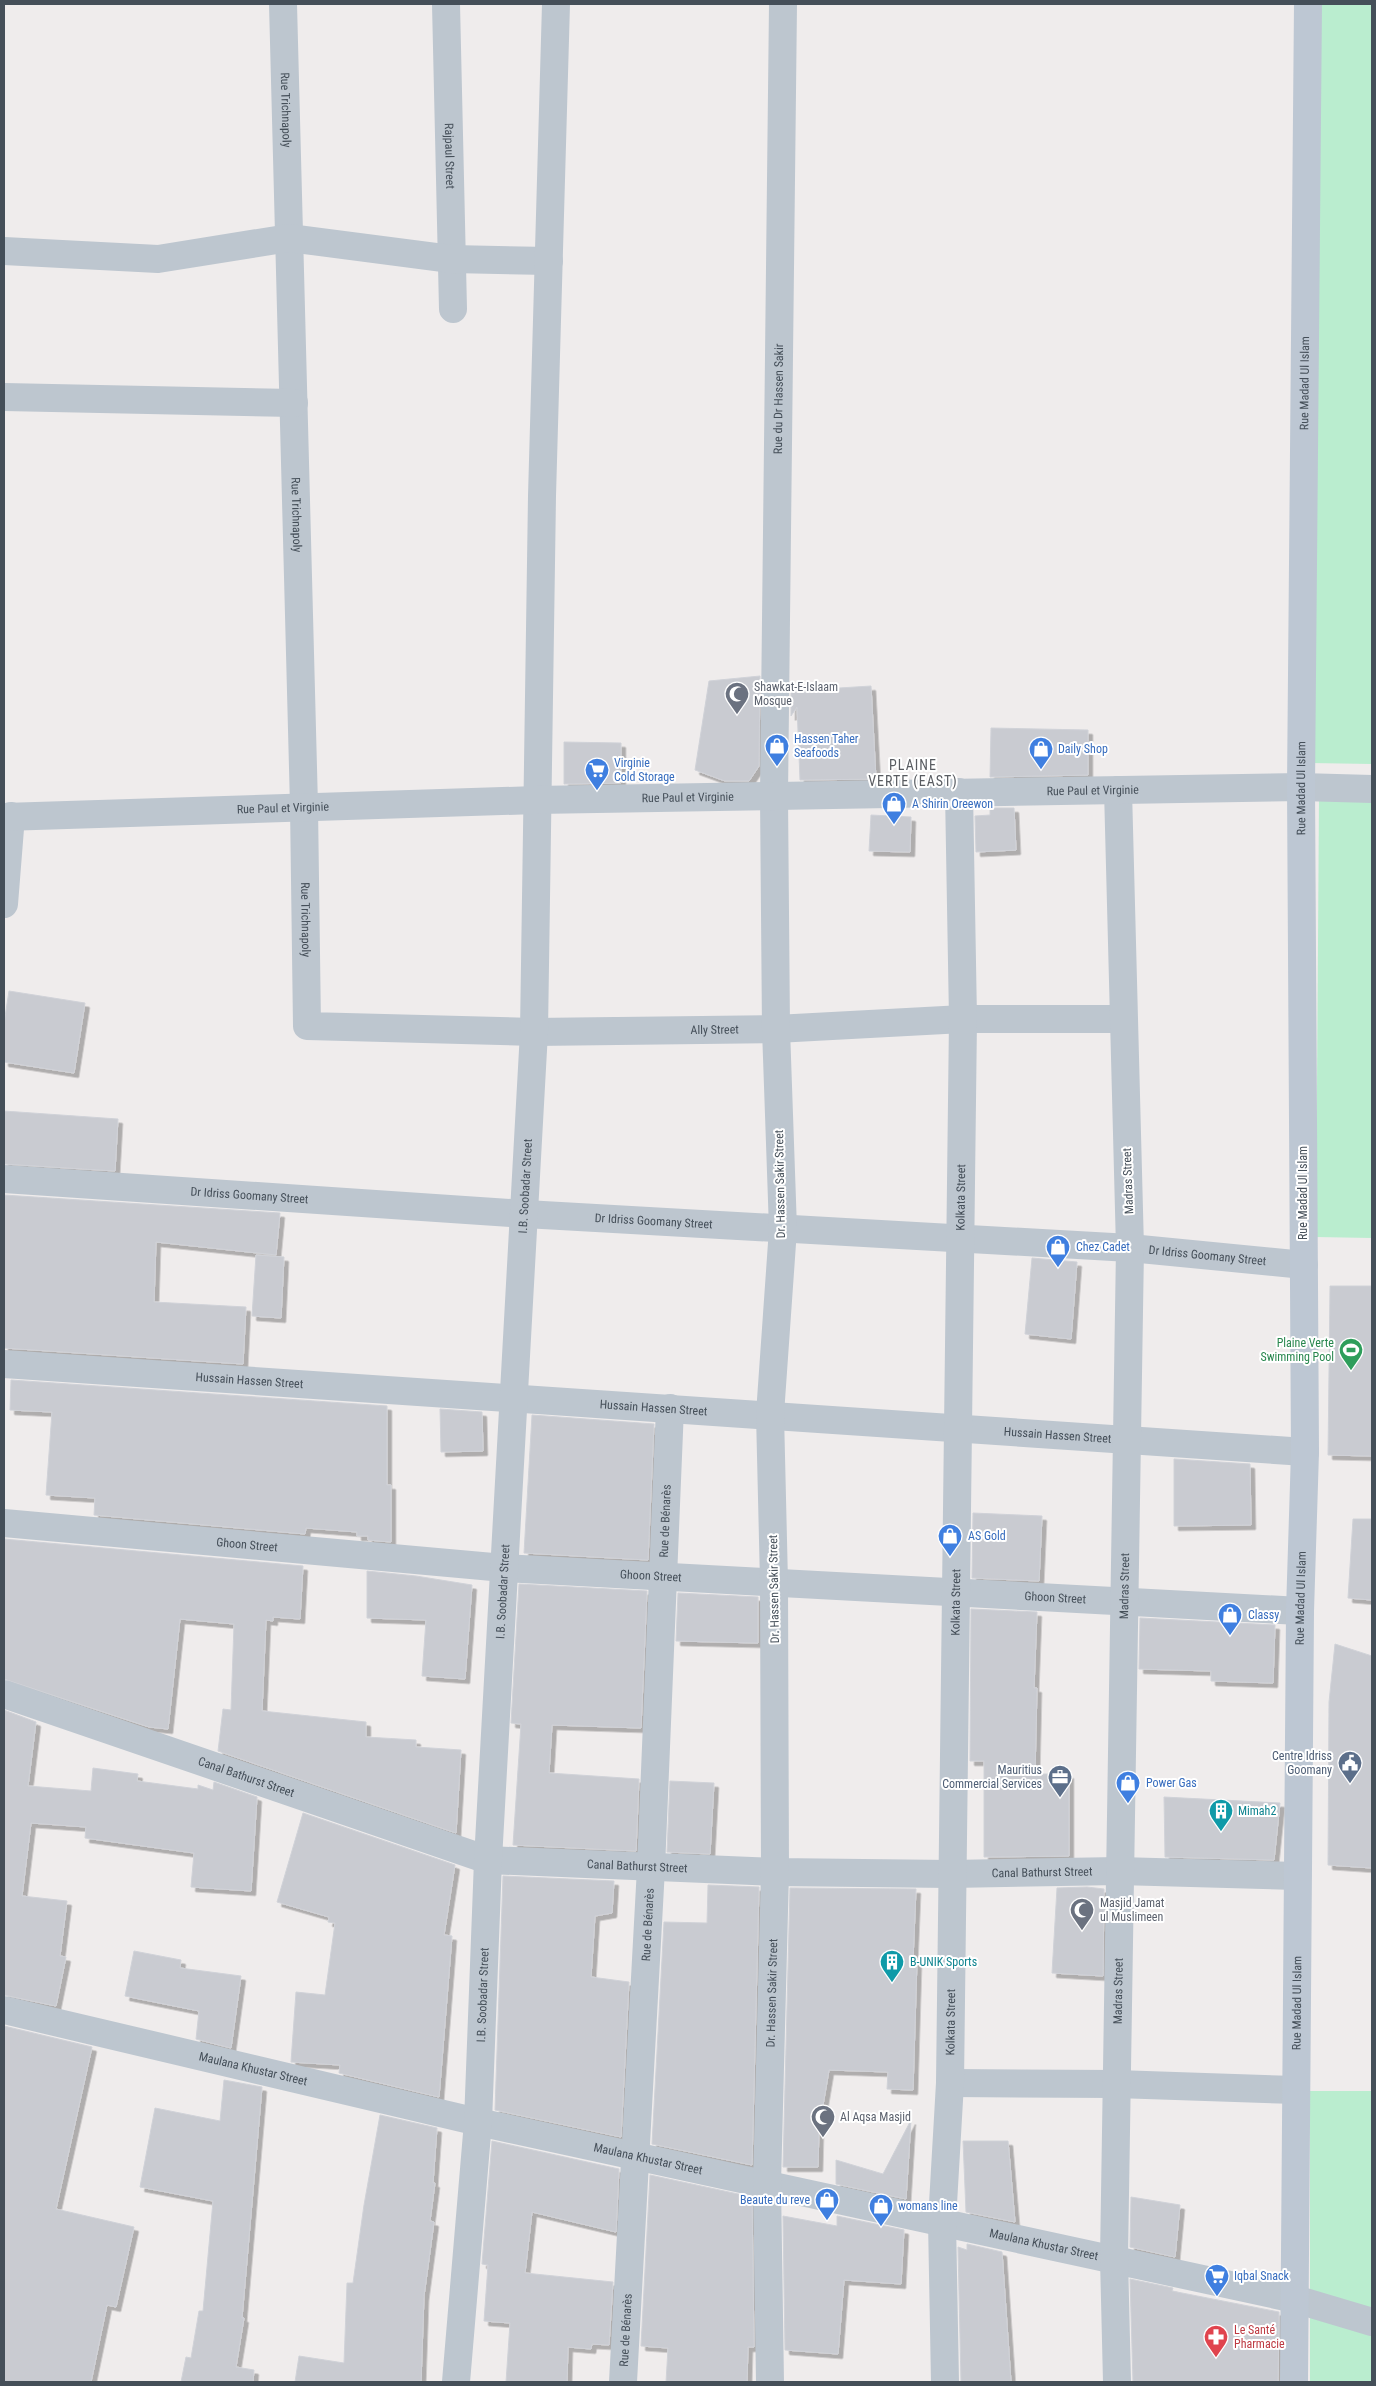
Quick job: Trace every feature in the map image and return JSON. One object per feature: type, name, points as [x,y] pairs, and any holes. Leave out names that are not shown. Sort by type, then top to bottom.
[{"type":"main road","name":"Rue Madad Ul Islam","points":[[1294,2382],[1300,1611],[1305,1452],[1302,787],[1308,4]]},
{"type":"street","name":"Rue Trichnapoly","points":[[283,4],[304,806],[307,1026]]},
{"type":"street","name":"Rajpaul Street","points":[[446,4],[453,309]]},
{"type":"street","name":"I.B. Soobadar Street","points":[[456,2382],[478,2122],[488,1860],[534,1032],[536,800],[556,4]]},
{"type":"street","name":"Rue du Dr Hassen Sakir","points":[[774,796],[783,4]]},
{"type":"street","points":[[4,251],[158,259],[289,238],[451,259],[549,261]]},
{"type":"street","points":[[4,397],[294,403]]},
{"type":"street","name":"Rue Paul et Virginie","points":[[7,816],[536,800],[1302,787],[1372,789]]},
{"type":"street","name":"Madras Street","points":[[1117,2382],[1114,2258],[1119,1871],[1129,1439],[1130,1248],[1118,790]]},
{"type":"street","name":"Kolkata Street","points":[[946,2382],[942,2221],[950,2083],[951,1874],[957,1593],[957,1428],[963,1019],[960,792]]},
{"type":"street","name":"Dr. Hassen Sakir Street","points":[[770,2382],[767,2184],[775,1872],[774,1582],[770,1414],[783,1229],[776,1029],[774,796]]},
{"type":"street","points":[[4,904],[7,816]]},
{"type":"street","name":"Ally Street","points":[[307,1026],[534,1032],[776,1029],[963,1019],[1123,1019]]},
{"type":"street","name":"Dr Idriss Goomany Street","points":[[4,1179],[525,1214],[1130,1248],[1304,1265]]},
{"type":"street","name":"Hussain Hassen Street","points":[[4,1364],[770,1414],[1305,1452]]},
{"type":"street","name":"Rue de Bénarès","points":[[623,2382],[637,2156],[651,1868],[670,1408]]},
{"type":"street","name":"Ghoon Street","points":[[4,1523],[504,1568],[1300,1611]]},
{"type":"street","name":"Canal Bathurst Street","points":[[4,1694],[488,1860],[775,1872],[951,1874],[1119,1871],[1298,1876]]},
{"type":"street","name":"Maulana Khustar Street","points":[[4,2010],[478,2122],[1114,2258],[1295,2299],[1372,2322]]},
{"type":"street","points":[[950,2083],[1116,2084],[1296,2090]]},
{"type":"green space","points":[[1319,4],[1372,4],[1372,764],[1310,763]]},
{"type":"green space","points":[[1319,795],[1372,795],[1372,1238],[1316,1237]]},
{"type":"green space","points":[[1310,2091],[1372,2091],[1372,2382],[1310,2382]]},
{"type":"building","name":"Shawkat-E-Islaam Mosque","points":[[760,676],[759,766],[749,781],[725,781],[695,770],[709,681]]},
{"type":"building","points":[[871,686],[876,779],[800,780],[797,707],[791,716],[791,691]]},
{"type":"building","points":[[991,728],[1088,730],[1088,775],[990,777]]},
{"type":"building","points":[[564,742],[621,743],[621,783],[564,784]]},
{"type":"building","points":[[990,808],[1014,808],[1016,850],[976,852],[975,816],[990,815]]},
{"type":"building","points":[[871,815],[911,817],[910,852],[869,851]]},
{"type":"building","points":[[9,991],[85,1003],[74,1073],[4,1062],[4,1023]]},
{"type":"building","points":[[4,1111],[118,1119],[115,1171],[4,1164]]},
{"type":"building","points":[[4,1195],[280,1213],[276,1255],[156,1242],[154,1302],[246,1307],[243,1364],[4,1348]]},
{"type":"building","points":[[256,1255],[284,1257],[281,1318],[252,1316]]},
{"type":"building","points":[[1032,1258],[1077,1262],[1071,1339],[1025,1334]]},
{"type":"building","name":"Plaine Verte Swimming Pool","points":[[1330,1286],[1372,1286],[1372,1456],[1328,1455]]},
{"type":"building","points":[[11,1380],[387,1406],[387,1485],[391,1485],[391,1542],[368,1540],[368,1536],[357,1536],[357,1532],[306,1528],[305,1534],[94,1515],[95,1498],[46,1495],[52,1412],[10,1410]]},
{"type":"building","points":[[440,1409],[482,1412],[483,1451],[441,1452]]},
{"type":"building","points":[[532,1415],[654,1424],[648,1560],[524,1553]]},
{"type":"building","points":[[1174,1459],[1250,1464],[1251,1525],[1174,1526]]},
{"type":"building","points":[[973,1513],[1042,1516],[1039,1581],[972,1578]]},
{"type":"building","points":[[1353,1519],[1372,1519],[1372,1600],[1348,1598]]},
{"type":"building","points":[[4,1539],[303,1566],[300,1619],[273,1617],[273,1621],[266,1620],[262,1711],[366,1722],[366,1737],[416,1740],[416,1747],[461,1750],[456,1833],[218,1751],[223,1709],[231,1710],[234,1624],[180,1619],[168,1729],[149,1727],[4,1679]]},
{"type":"building","points":[[367,1571],[416,1576],[472,1585],[465,1679],[422,1676],[426,1620],[367,1618]]},
{"type":"building","points":[[519,1584],[647,1591],[641,1728],[552,1725],[549,1773],[639,1779],[636,1851],[513,1845],[521,1724],[511,1723]]},
{"type":"building","points":[[678,1593],[758,1597],[758,1643],[676,1641]]},
{"type":"building","points":[[971,1609],[1037,1612],[1034,1688],[1037,1688],[1035,1774],[1069,1774],[1069,1856],[984,1857],[984,1761],[970,1761]]},
{"type":"building","points":[[1140,1618],[1275,1625],[1273,1683],[1211,1681],[1211,1671],[1139,1669]]},
{"type":"building","name":"Centre Idriss Goomany","points":[[1335,1644],[1372,1656],[1372,1868],[1328,1865],[1329,1702]]},
{"type":"building","points":[[4,1710],[36,1722],[28,1786],[91,1791],[93,1768],[138,1774],[137,1781],[198,1789],[198,1785],[213,1790],[214,1782],[257,1797],[251,1891],[191,1887],[194,1853],[85,1838],[86,1827],[31,1823],[22,1896],[67,1901],[60,1956],[66,1957],[56,2006],[4,1995]]},
{"type":"building","points":[[670,1781],[714,1783],[710,1854],[667,1852]]},
{"type":"building","name":"Mimah2","points":[[1164,1797],[1280,1803],[1274,1860],[1165,1857]]},
{"type":"building","points":[[303,1813],[455,1865],[444,1935],[452,1936],[439,2097],[339,2073],[340,2065],[291,2062],[296,1992],[325,1995],[335,1923],[328,1922],[329,1917],[277,1902]]},
{"type":"building","points":[[503,1876],[614,1881],[612,1913],[595,1916],[591,1977],[629,1982],[621,2137],[495,2110]]},
{"type":"building","points":[[708,1885],[759,1887],[752,2165],[652,2144],[664,1922],[707,1923]]},
{"type":"building","name":"Masjid Jamat ul Muslimeen","points":[[1087,1887],[1104,1889],[1103,1976],[1052,1973],[1057,1888]]},
{"type":"building","points":[[790,1888],[916,1889],[913,1960],[917,1960],[913,2090],[887,2089],[888,2072],[829,2070],[819,2129],[818,2167],[783,2167]]},
{"type":"building","points":[[134,1951],[181,1960],[180,1968],[241,1976],[231,2048],[196,2039],[199,2011],[125,1996]]},
{"type":"building","points":[[4,2026],[92,2047],[56,2209],[134,2227],[116,2307],[107,2305],[91,2382],[4,2382]]},
{"type":"building","points":[[224,2080],[262,2087],[242,2318],[244,2318],[236,2367],[254,2370],[253,2382],[181,2382],[186,2357],[191,2358],[199,2311],[203,2311],[213,2201],[140,2187],[155,2108],[220,2121]]},
{"type":"building","points":[[380,2115],[437,2128],[433,2183],[435,2183],[430,2221],[434,2222],[424,2296],[421,2382],[295,2382],[299,2356],[344,2363],[347,2283],[353,2283],[364,2205]]},
{"type":"building","points":[[911,2120],[906,2199],[836,2184],[836,2160],[883,2174]]},
{"type":"building","points":[[492,2141],[619,2169],[616,2232],[532,2212],[525,2273],[613,2282],[609,2345],[592,2344],[591,2349],[568,2347],[567,2382],[506,2382],[510,2323],[484,2321],[488,2265],[482,2264]]},
{"type":"building","points":[[963,2141],[1008,2141],[1015,2222],[966,2212]]},
{"type":"building","points":[[650,2175],[752,2197],[754,2347],[748,2347],[747,2382],[666,2382],[668,2348],[641,2346]]},
{"type":"building","points":[[1131,2197],[1180,2205],[1175,2257],[1130,2247]]},
{"type":"building","points":[[783,2216],[837,2226],[837,2216],[904,2230],[901,2284],[844,2280],[838,2354],[785,2350]]},
{"type":"building","points":[[967,2244],[1002,2252],[1011,2382],[961,2382],[958,2247],[967,2250]]},
{"type":"building","points":[[1130,2279],[1173,2288],[1172,2291],[1279,2312],[1278,2382],[1133,2382]]},
{"type":"place","name":"Shawkat-E-Islaam Mosque","points":[[737,715]]},
{"type":"place","name":"Hassen Taher Seafoods","points":[[777,767]]},
{"type":"place","name":"Daily Shop","points":[[1041,770]]},
{"type":"place","name":"Virginie Cold Storage","points":[[597,791]]},
{"type":"place","name":"A Shirin Oreewon","points":[[894,825]]},
{"type":"place","name":"Chez Cadet","points":[[1058,1268]]},
{"type":"place","name":"Plaine Verte Swimming Pool","points":[[1351,1371]]},
{"type":"place","name":"AS Gold","points":[[950,1557]]},
{"type":"place","name":"Classy","points":[[1230,1636]]},
{"type":"place","name":"Centre Idriss Goomany","points":[[1350,1784]]},
{"type":"place","name":"Mauritius Commercial Services","points":[[1060,1798]]},
{"type":"place","name":"Power Gas","points":[[1128,1804]]},
{"type":"place","name":"Mimah2","points":[[1221,1832]]},
{"type":"place","name":"Masjid Jamat ul Muslimeen","points":[[1082,1931]]},
{"type":"place","name":"B-UNIK Sports","points":[[892,1983]]},
{"type":"place","name":"Al Aqsa Masjid","points":[[823,2138]]},
{"type":"place","name":"Beaute du reve","points":[[827,2221]]},
{"type":"place","name":"womans line","points":[[881,2227]]},
{"type":"place","name":"Iqbal Snack","points":[[1217,2297]]},
{"type":"place","name":"Le Santé Pharmacie","points":[[1216,2358]]},
{"type":"district","name":"PLAINE VERTE (EAST)","points":[[913,774]]}]
